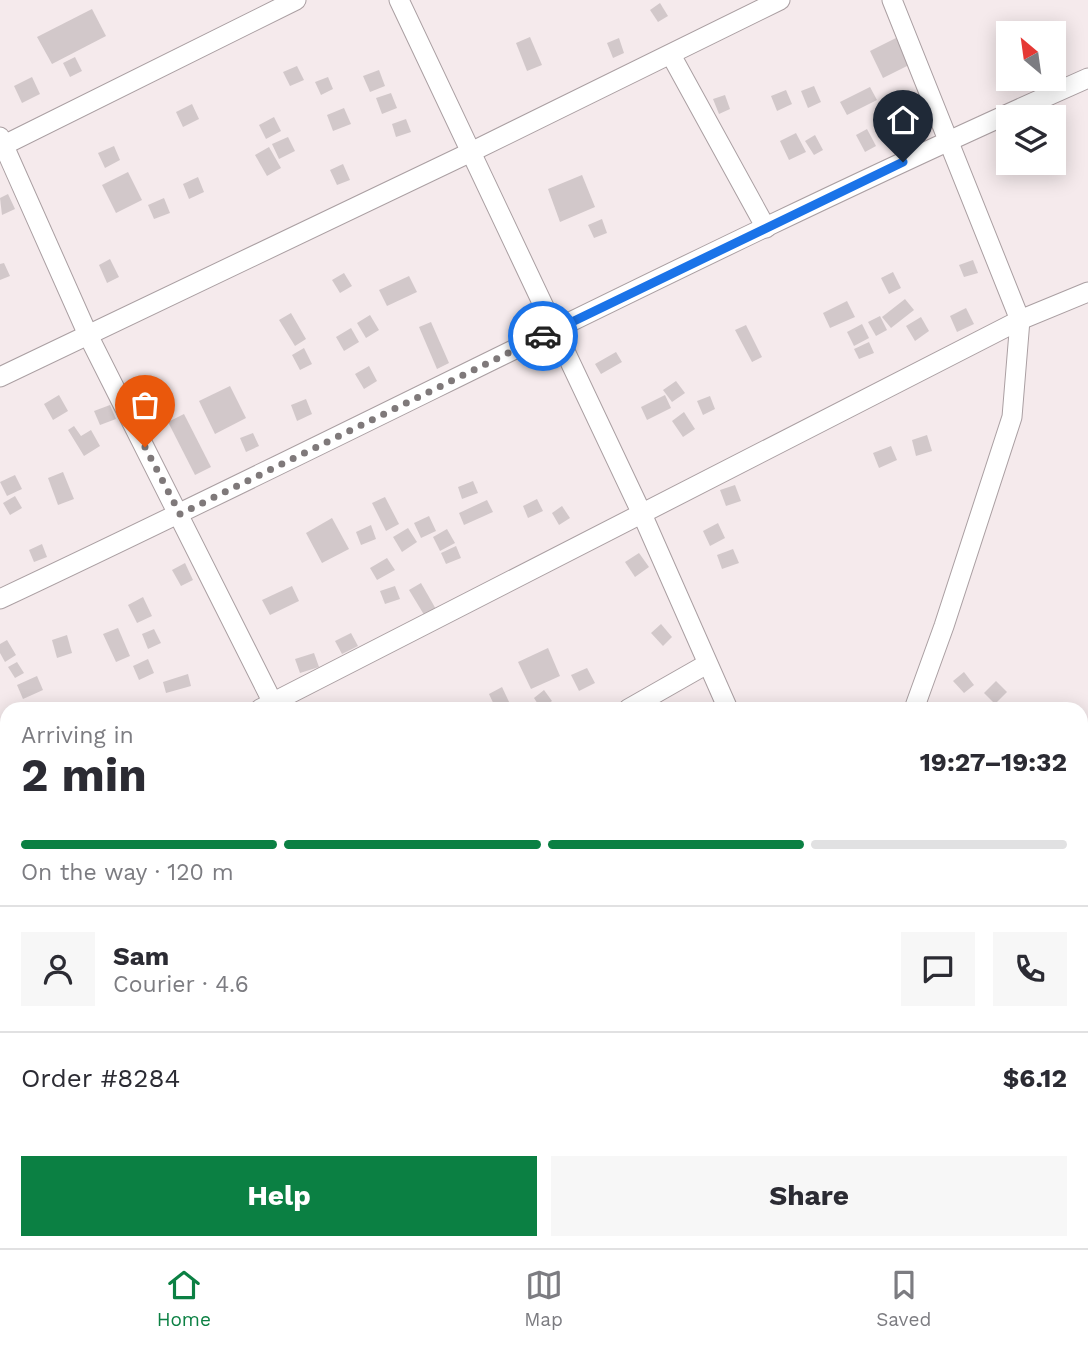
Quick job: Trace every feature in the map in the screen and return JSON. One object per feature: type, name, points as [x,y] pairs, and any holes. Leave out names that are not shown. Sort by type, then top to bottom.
[{"type":"street","points":[[268,702],[180,514],[88,335],[1,143],[296,0]]},
{"type":"street","points":[[399,0],[642,514],[725,702]]},
{"type":"street","points":[[0,377],[471,152],[780,0]]},
{"type":"street","points":[[892,0],[1020,320],[1012,416],[917,702]]},
{"type":"street","points":[[671,55],[766,228]]},
{"type":"street","points":[[0,598],[180,514],[949,140],[1088,78]]},
{"type":"street","points":[[280,702],[1020,320],[1088,292]]},
{"type":"street","points":[[640,702],[707,664]]},
{"type":"building","points":[[660,3],[668,16],[658,22],[650,10]]},
{"type":"building","points":[[92,9],[106,36],[52,64],[37,37]]},
{"type":"building","points":[[530,37],[542,65],[527,71],[516,43]]},
{"type":"building","points":[[619,38],[624,53],[613,58],[607,43]]},
{"type":"building","points":[[896,38],[909,65],[883,78],[870,51]]},
{"type":"building","points":[[75,57],[82,71],[70,77],[63,63]]},
{"type":"building","points":[[297,66],[304,80],[290,86],[283,72]]},
{"type":"building","points":[[379,70],[385,86],[370,92],[363,76]]},
{"type":"building","points":[[32,77],[40,94],[22,103],[14,86]]},
{"type":"building","points":[[328,77],[333,89],[321,95],[315,82]]},
{"type":"building","points":[[814,86],[821,102],[808,108],[801,91]]},
{"type":"building","points":[[870,87],[877,100],[847,115],[840,102]]},
{"type":"building","points":[[786,90],[792,104],[777,111],[771,96]]},
{"type":"building","points":[[391,93],[397,108],[382,114],[376,98]]},
{"type":"building","points":[[725,95],[730,109],[719,114],[713,99]]},
{"type":"building","points":[[192,104],[199,119],[183,127],[176,112]]},
{"type":"building","points":[[344,108],[351,124],[333,131],[327,115]]},
{"type":"building","points":[[274,117],[281,131],[266,139],[259,125]]},
{"type":"building","points":[[406,119],[411,132],[396,137],[392,124]]},
{"type":"building","points":[[867,129],[876,146],[865,152],[856,135]]},
{"type":"building","points":[[796,133],[806,152],[789,160],[780,141]]},
{"type":"building","points":[[815,135],[823,150],[814,155],[805,141]]},
{"type":"building","points":[[288,137],[295,151],[279,159],[272,144]]},
{"type":"building","points":[[114,146],[120,160],[105,168],[98,153]]},
{"type":"building","points":[[269,147],[281,168],[267,176],[255,155]]},
{"type":"building","points":[[343,164],[350,180],[337,185],[330,170]]},
{"type":"building","points":[[128,172],[142,200],[116,213],[102,185]]},
{"type":"building","points":[[582,175],[595,207],[560,222],[548,189]]},
{"type":"building","points":[[198,177],[204,192],[189,199],[183,184]]},
{"type":"building","points":[[8,194],[15,209],[2,215],[0,198]]},
{"type":"building","points":[[164,198],[170,213],[154,219],[148,205]]},
{"type":"building","points":[[602,219],[607,233],[594,238],[588,225]]},
{"type":"building","points":[[110,259],[119,277],[107,283],[99,265]]},
{"type":"building","points":[[973,260],[978,273],[964,277],[959,265]]},
{"type":"building","points":[[4,263],[10,276],[0,280],[0,264]]},
{"type":"building","points":[[893,272],[901,288],[889,294],[881,278]]},
{"type":"building","points":[[344,273],[352,286],[340,293],[332,280]]},
{"type":"building","points":[[409,276],[417,292],[387,306],[379,290]]},
{"type":"building","points":[[905,299],[914,310],[891,328],[882,317]]},
{"type":"building","points":[[847,301],[855,317],[830,328],[823,313]]},
{"type":"building","points":[[966,308],[974,324],[957,332],[950,316]]},
{"type":"building","points":[[291,313],[306,339],[295,346],[279,320]]},
{"type":"building","points":[[370,315],[379,330],[366,338],[357,323]]},
{"type":"building","points":[[880,316],[887,330],[876,336],[868,322]]},
{"type":"building","points":[[921,317],[929,331],[915,341],[906,326]]},
{"type":"building","points":[[431,322],[449,363],[437,369],[419,327]]},
{"type":"building","points":[[862,324],[869,338],[854,346],[847,332]]},
{"type":"building","points":[[746,325],[762,357],[752,362],[735,330]]},
{"type":"building","points":[[351,328],[359,342],[344,351],[336,337]]},
{"type":"building","points":[[869,342],[874,353],[859,359],[854,349]]},
{"type":"building","points":[[304,348],[312,364],[300,370],[292,355]]},
{"type":"building","points":[[616,352],[622,362],[601,374],[595,364]]},
{"type":"building","points":[[369,366],[377,381],[364,389],[355,374]]},
{"type":"building","points":[[676,381],[685,393],[672,402],[663,390]]},
{"type":"building","points":[[230,386],[246,418],[215,434],[199,401]]},
{"type":"building","points":[[59,395],[68,411],[53,420],[44,404]]},
{"type":"building","points":[[665,395],[671,408],[647,420],[641,407]]},
{"type":"building","points":[[710,396],[715,409],[703,415],[697,401]]},
{"type":"building","points":[[306,399],[312,414],[297,421],[291,405]]},
{"type":"building","points":[[110,405],[116,419],[100,425],[94,411]]},
{"type":"building","points":[[684,412],[695,429],[683,437],[672,421]]},
{"type":"building","points":[[184,414],[211,467],[195,475],[168,422]]},
{"type":"building","points":[[74,426],[81,436],[91,430],[100,446],[84,456],[68,430]]},
{"type":"building","points":[[253,433],[259,446],[246,452],[240,438]]},
{"type":"building","points":[[927,435],[932,451],[916,456],[912,440]]},
{"type":"building","points":[[891,446],[897,460],[879,468],[873,453]]},
{"type":"building","points":[[63,472],[74,499],[58,505],[48,478]]},
{"type":"building","points":[[15,475],[22,489],[7,496],[0,482]]},
{"type":"building","points":[[473,481],[478,493],[462,499],[458,487]]},
{"type":"building","points":[[735,485],[741,501],[726,506],[720,490]]},
{"type":"building","points":[[15,496],[22,508],[10,515],[3,503]]},
{"type":"building","points":[[385,497],[399,524],[386,531],[372,503]]},
{"type":"building","points":[[537,499],[543,511],[528,518],[523,506]]},
{"type":"building","points":[[487,500],[493,512],[464,525],[459,513]]},
{"type":"building","points":[[562,506],[570,518],[559,525],[552,513]]},
{"type":"building","points":[[429,516],[436,531],[421,538],[414,523]]},
{"type":"building","points":[[332,518],[349,549],[322,563],[306,533]]},
{"type":"building","points":[[718,523],[725,538],[710,546],[703,531]]},
{"type":"building","points":[[371,525],[376,539],[361,545],[356,532]]},
{"type":"building","points":[[408,528],[417,542],[402,552],[393,537]]},
{"type":"building","points":[[447,529],[455,543],[440,551],[433,537]]},
{"type":"building","points":[[42,544],[47,557],[34,562],[29,550]]},
{"type":"building","points":[[456,546],[461,558],[446,564],[441,553]]},
{"type":"building","points":[[733,549],[739,563],[722,569],[717,555]]},
{"type":"building","points":[[639,553],[649,567],[635,577],[625,562]]},
{"type":"building","points":[[387,558],[395,570],[377,580],[370,568]]},
{"type":"building","points":[[185,563],[193,580],[181,586],[172,570]]},
{"type":"building","points":[[421,583],[437,611],[426,618],[409,590]]},
{"type":"building","points":[[292,586],[299,601],[270,615],[262,600]]},
{"type":"building","points":[[395,586],[400,599],[385,604],[380,591]]},
{"type":"building","points":[[143,597],[152,616],[137,623],[128,605]]},
{"type":"building","points":[[661,624],[672,637],[663,646],[651,633]]},
{"type":"building","points":[[118,628],[130,656],[116,662],[103,634]]},
{"type":"building","points":[[154,629],[161,643],[148,649],[142,634]]},
{"type":"building","points":[[351,633],[358,646],[342,654],[335,641]]},
{"type":"building","points":[[67,635],[72,653],[57,658],[52,640]]},
{"type":"building","points":[[7,640],[16,655],[5,662],[0,653],[0,644]]},
{"type":"building","points":[[548,648],[560,676],[531,689],[518,662]]},
{"type":"building","points":[[314,653],[319,667],[300,673],[295,659]]},
{"type":"building","points":[[148,659],[154,673],[139,680],[133,666]]},
{"type":"building","points":[[17,662],[24,673],[15,678],[8,667]]},
{"type":"building","points":[[587,668],[595,683],[579,691],[571,675]]},
{"type":"building","points":[[964,672],[974,685],[964,693],[953,681]]},
{"type":"building","points":[[188,674],[191,686],[166,693],[163,682]]},
{"type":"building","points":[[37,676],[43,690],[23,699],[17,685]]},
{"type":"building","points":[[996,681],[1007,692],[997,702],[993,702],[984,693]]},
{"type":"building","points":[[502,687],[509,702],[493,702],[489,694]]},
{"type":"building","points":[[544,690],[552,701],[537,702],[534,698]]},
{"type":"way so far","points":[[145,447],[180,514],[543,336]]},
{"type":"route","points":[[543,336],[903,162]]}]
